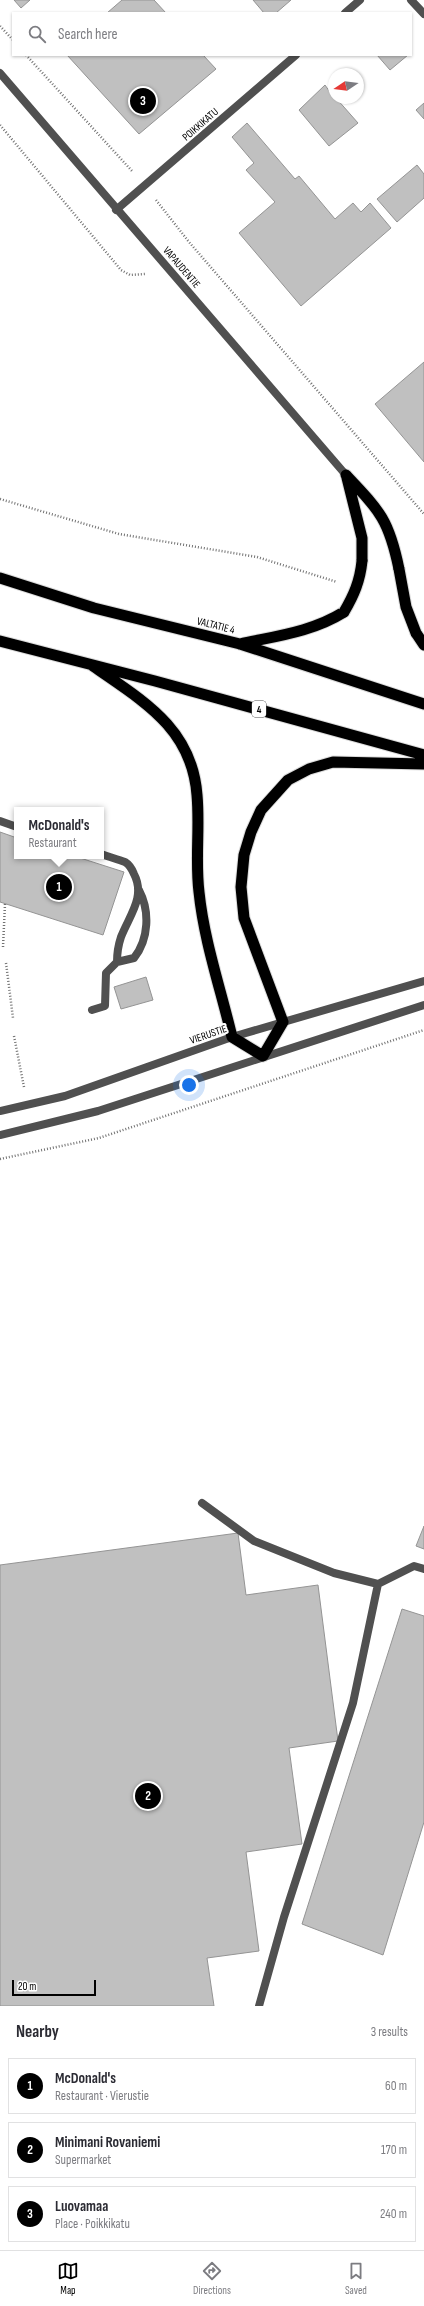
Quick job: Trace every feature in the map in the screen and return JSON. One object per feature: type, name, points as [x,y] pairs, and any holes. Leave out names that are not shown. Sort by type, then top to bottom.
[{"type":"highway","points":[[240,644],[303,631],[326,623],[344,612],[354,595],[360,578],[362,561],[362,538],[356,507],[346,475]]},
{"type":"highway","points":[[346,475],[377,507],[386,522],[393,540],[406,607],[416,633],[424,645]]},
{"type":"highway","name":"VALTATIE 4","points":[[0,578],[94,608],[240,644],[424,704]]},
{"type":"highway","name":"4","points":[[0,642],[163,683],[424,755]]},
{"type":"highway","points":[[93,666],[147,703],[161,716],[188,754],[194,774],[197,796],[196,869],[200,906],[232,1037],[263,1056],[283,1022],[244,918],[241,887],[244,855],[250,832],[261,810],[288,780],[309,769],[333,762],[424,764]]},
{"type":"street","points":[[346,12],[360,0]]},
{"type":"street","points":[[412,0],[424,14]]},
{"type":"street","name":"POIKKIKATU","points":[[116,210],[295,56]]},
{"type":"street","name":"VAPAUDENTIE","points":[[0,73],[116,210],[346,475]]},
{"type":"street","points":[[0,821],[14,826]]},
{"type":"street","points":[[104,855],[125,862],[131,867],[138,880],[139,890],[137,904],[117,950],[117,962]]},
{"type":"street","points":[[92,1010],[105,1006],[106,974],[117,962],[134,958],[142,945],[146,931],[146,908],[139,890]]},
{"type":"street","name":"VIERUSTIE","points":[[0,1111],[65,1096],[232,1037],[424,981]]},
{"type":"street","points":[[0,1135],[42,1127],[98,1112],[263,1056],[424,1005]]},
{"type":"street","points":[[202,1503],[254,1541],[334,1573],[378,1584],[414,1566],[424,1569]]},
{"type":"street","points":[[259,2006],[284,1917],[354,1703],[378,1584]]},
{"type":"path","points":[[0,26],[12,39]]},
{"type":"path","points":[[27,56],[145,185],[199,254],[424,514]]},
{"type":"path","points":[[0,125],[121,270],[130,275],[145,274]]},
{"type":"path","points":[[0,499],[119,534],[256,557],[342,583]]},
{"type":"path","points":[[3,947],[5,904]]},
{"type":"path","points":[[6,963],[13,1018]]},
{"type":"path","points":[[0,1159],[33,1154],[99,1138],[424,1030]]},
{"type":"path","points":[[14,1036],[24,1087]]},
{"type":"building","points":[[14,0],[30,0],[21,8]]},
{"type":"building","points":[[122,0],[154,0],[165,12],[108,12]]},
{"type":"building","points":[[253,0],[291,0],[277,12],[263,12]]},
{"type":"building","points":[[68,56],[204,56],[216,69],[139,134]]},
{"type":"building","points":[[378,56],[407,56],[390,70]]},
{"type":"building","points":[[325,85],[328,89],[328,104],[341,104],[358,123],[329,146],[299,110]]},
{"type":"building","points":[[424,103],[424,119],[416,110]]},
{"type":"building","points":[[247,123],[295,179],[299,176],[335,219],[353,203],[361,212],[370,203],[391,228],[301,306],[239,233],[275,202],[246,170],[254,163],[232,137]]},
{"type":"building","points":[[417,165],[424,174],[424,198],[397,222],[377,199]]},
{"type":"building","points":[[424,362],[424,462],[375,404]]},
{"type":"building","points":[[0,832],[14,837],[14,859],[83,859],[124,872],[103,935],[0,902]]},
{"type":"building","points":[[146,977],[153,1000],[121,1009],[114,987]]},
{"type":"building","points":[[424,1526],[424,1549],[416,1546]]},
{"type":"building","points":[[238,1533],[246,1595],[318,1585],[338,1741],[289,1748],[302,1844],[246,1852],[259,1951],[207,1958],[214,2006],[0,2006],[0,1565]]},
{"type":"building","points":[[402,1609],[424,1616],[424,1822],[383,1955],[302,1924]]},
{"type":"place","name":"Luovamaa","points":[[143,101]]},
{"type":"place","name":"McDonald's","points":[[59,887]]},
{"type":"place","name":"Minimani Rovaniemi","points":[[148,1796]]}]
